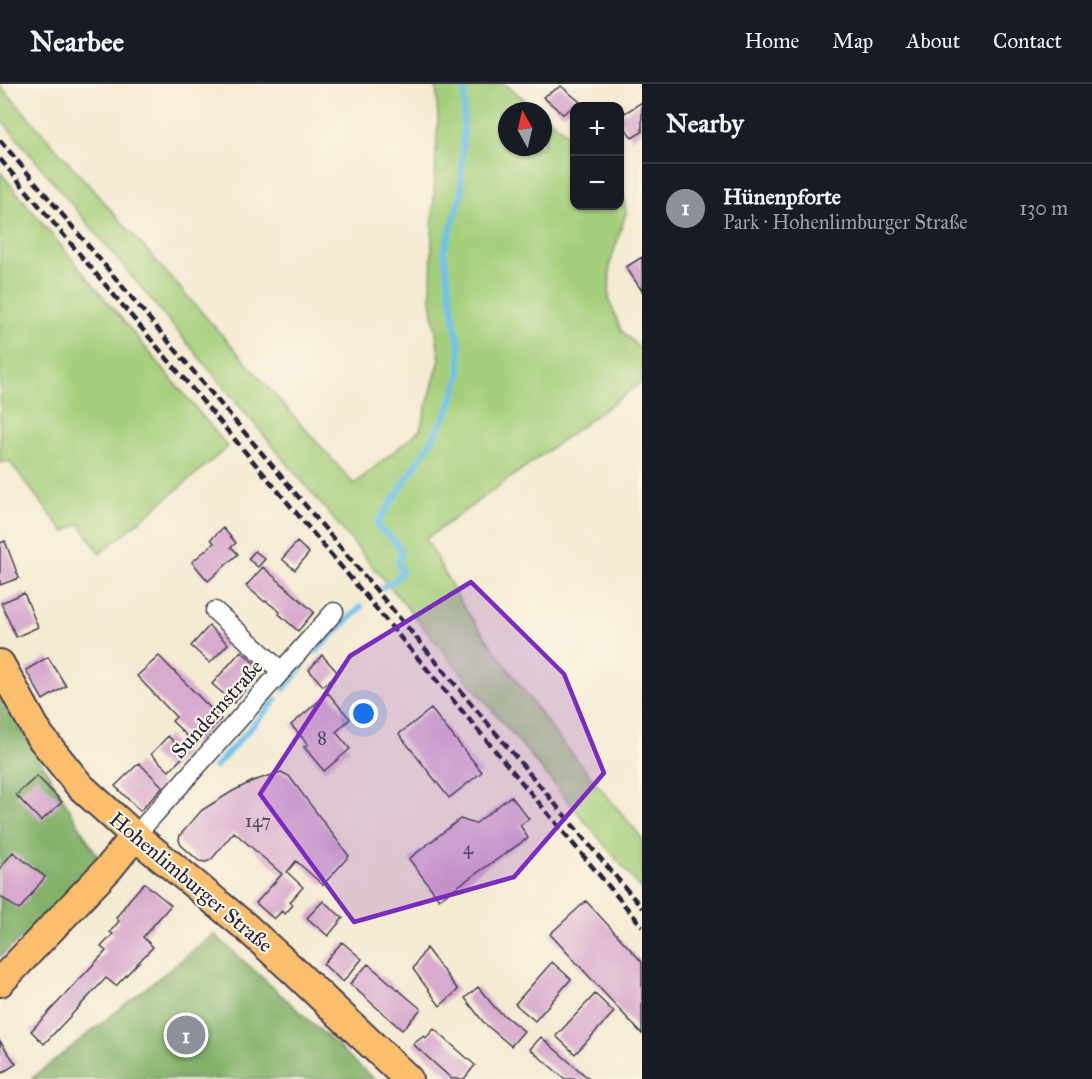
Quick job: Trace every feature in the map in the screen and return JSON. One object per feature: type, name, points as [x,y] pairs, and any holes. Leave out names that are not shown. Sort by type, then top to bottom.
[{"type":"main road","name":"Hohenlimburger Straße","points":[[0,664],[39,735],[80,786],[135,836],[246,927],[408,1079]]},
{"type":"main road","points":[[0,982],[109,868],[135,836]]},
{"type":"street","points":[[215,611],[281,671]]},
{"type":"street","name":"Sundernstraße","points":[[135,836],[334,612]]},
{"type":"highlighted area","points":[[471,582],[564,674],[604,773],[514,877],[354,922],[260,794],[350,656]]},
{"type":"green space","points":[[436,84],[505,84],[528,102],[498,102],[498,156],[552,156],[552,121],[570,136],[570,210],[624,210],[624,196],[626,213],[610,264],[609,300],[621,330],[642,351],[642,382],[426,539],[463,606],[553,731],[642,838],[642,890],[0,118],[0,85],[354,484],[420,430],[440,359],[431,300],[438,120]]},
{"type":"green space","points":[[0,172],[228,447],[100,554],[80,524],[64,532],[9,461],[0,463]]},
{"type":"green space","points":[[0,688],[12,713],[101,862],[79,888],[0,957]]},
{"type":"green space","points":[[214,934],[374,1079],[31,1079]]},
{"type":"building","points":[[561,86],[580,102],[570,102],[570,109],[563,114],[552,102],[543,97]]},
{"type":"building","points":[[642,102],[642,132],[632,138],[624,126],[624,113]]},
{"type":"building","points":[[642,257],[642,291],[626,267]]},
{"type":"building","points":[[223,528],[236,543],[231,547],[238,554],[208,581],[192,562],[214,543],[211,539]]},
{"type":"building","points":[[5,541],[19,578],[0,585],[0,543]]},
{"type":"building","points":[[297,542],[309,553],[295,570],[282,559]]},
{"type":"building","points":[[255,551],[265,559],[258,567],[248,559]]},
{"type":"building","points":[[263,567],[314,612],[298,631],[279,614],[280,612],[246,586]]},
{"type":"building","points":[[24,593],[38,627],[16,637],[1,603]]},
{"type":"building","points":[[209,626],[228,644],[210,663],[191,646]]},
{"type":"building","points":[[241,651],[262,670],[234,703],[212,684]]},
{"type":"building","points":[[322,655],[338,673],[323,686],[309,670]]},
{"type":"building","points":[[159,656],[221,719],[196,745],[172,721],[176,717],[137,676]]},
{"type":"building","points":[[48,657],[66,686],[43,700],[26,670]]},
{"type":"building","points":[[328,693],[350,719],[336,732],[350,749],[324,771],[304,747],[308,744],[291,725]]},
{"type":"building","points":[[431,709],[482,772],[449,798],[399,734]]},
{"type":"building","points":[[168,736],[186,754],[169,771],[151,754]]},
{"type":"building","points":[[139,763],[163,787],[140,811],[115,786]]},
{"type":"building","points":[[281,772],[289,776],[349,856],[323,885],[296,861],[287,872],[303,887],[290,902],[293,905],[285,914],[282,911],[274,919],[256,903],[282,874],[234,832],[211,860],[206,862],[199,861],[181,845],[179,840],[180,835],[202,810],[253,781]]},
{"type":"building","points":[[37,776],[62,802],[41,821],[16,795]]},
{"type":"building","points":[[511,796],[529,819],[520,825],[528,838],[439,899],[409,859],[460,819],[475,824]]},
{"type":"building","points":[[13,852],[45,877],[19,910],[0,896],[0,868]]},
{"type":"building","points":[[144,883],[171,905],[143,937],[153,947],[116,986],[106,978],[44,1044],[31,1031],[106,951],[101,947],[113,934],[110,932],[119,921],[116,918]]},
{"type":"building","points":[[323,901],[343,918],[328,936],[307,918]]},
{"type":"building","points":[[586,901],[642,962],[642,1034],[550,934]]},
{"type":"building","points":[[342,942],[362,959],[343,982],[323,964]]},
{"type":"building","points":[[426,948],[458,990],[440,1006],[413,969]]},
{"type":"building","points":[[552,962],[571,979],[535,1021],[515,1004]]},
{"type":"building","points":[[368,964],[421,1009],[402,1030],[350,984]]},
{"type":"building","points":[[478,987],[496,1009],[524,1031],[511,1046],[484,1023],[465,998]]},
{"type":"building","points":[[595,994],[614,1012],[575,1054],[556,1036]]},
{"type":"building","points":[[434,1029],[475,1065],[464,1079],[452,1079],[413,1044],[424,1036],[426,1038]]},
{"type":"building","points":[[541,1037],[589,1079],[565,1079],[530,1049]]},
{"type":"building","points":[[0,1041],[16,1064],[2,1073],[0,1070]]},
{"type":"waterway","points":[[383,587],[394,581],[402,572],[398,562],[402,551],[390,536],[380,530],[377,524],[431,442],[449,409],[460,376],[460,349],[444,251],[461,197],[465,84]]},
{"type":"waterway","points":[[316,651],[361,607]]},
{"type":"waterway","points":[[284,689],[303,666]]},
{"type":"waterway","points":[[215,767],[276,700]]},
{"type":"railway","points":[[0,140],[642,908]]},
{"type":"railway","points":[[0,159],[642,926]]},
{"type":"place","name":"Hünenpforte","points":[[186,1035]]}]
